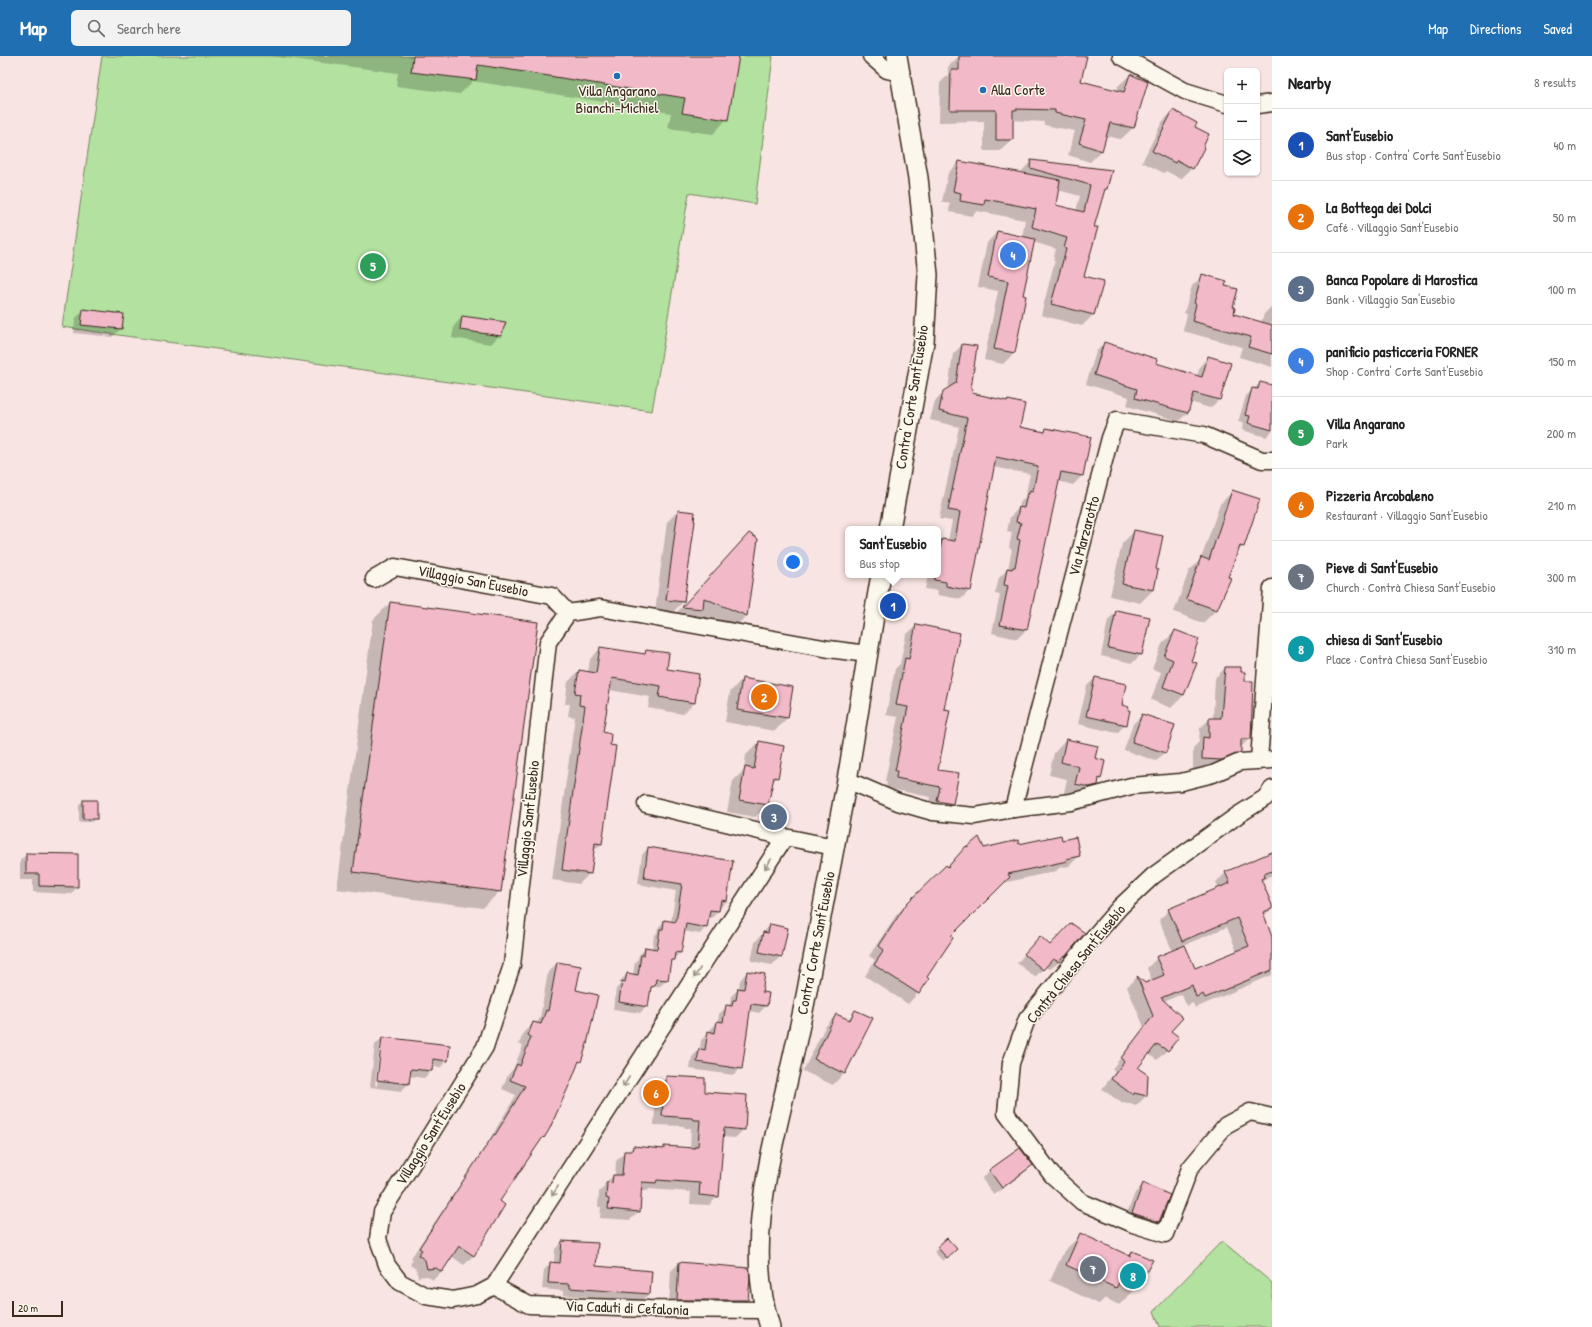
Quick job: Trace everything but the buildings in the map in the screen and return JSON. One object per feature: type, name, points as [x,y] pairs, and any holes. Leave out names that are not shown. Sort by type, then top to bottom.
[{"type":"street","points":[[871,56],[887,70],[898,65]]},
{"type":"street","points":[[1121,56],[1185,91],[1224,103]]},
{"type":"street","name":"Contra' Corte Sant'Eusebio","points":[[891,526],[924,342],[928,275],[918,178],[898,65]]},
{"type":"street","points":[[1260,105],[1272,103]]},
{"type":"street","name":"Via Marzarotto","points":[[1013,809],[1110,438],[1118,420],[1204,435],[1262,460],[1272,460]]},
{"type":"street","name":"Villaggio San'Eusebio","points":[[374,579],[395,567],[552,596],[568,613]]},
{"type":"street","name":"Contra' Corte Sant'Eusebio","points":[[767,1319],[759,1269],[762,1212],[773,1147],[800,1029],[847,780],[866,654],[880,578]]},
{"type":"street","points":[[847,780],[898,802],[933,812],[975,816],[1013,809],[1071,802],[1131,786],[1181,782],[1213,774],[1240,762],[1265,760],[1272,588]]},
{"type":"street","points":[[568,613],[600,608],[829,649],[866,654]]},
{"type":"street","name":"Villaggio Sant'Eusebio","points":[[494,1286],[476,1295],[453,1300],[426,1296],[400,1282],[387,1265],[378,1239],[382,1212],[485,1047],[510,972],[548,642],[568,613]]},
{"type":"street","name":"Contrà Chiesa Sant'Eusebio","points":[[1272,789],[1265,798],[1238,815],[1153,876],[1120,907],[1092,939],[1027,1019],[1011,1063],[1006,1113],[1052,1175],[1082,1202],[1133,1224],[1165,1234],[1190,1168],[1226,1125],[1250,1112],[1272,1117]]},
{"type":"street","points":[[646,804],[834,847]]},
{"type":"street","points":[[494,1286],[785,837]]},
{"type":"street","name":"Via Caduti di Cefalonia","points":[[494,1286],[530,1305],[649,1309],[767,1319]]},
{"type":"green space","points":[[102,56],[773,56],[755,204],[689,193],[652,411],[62,327]]},
{"type":"green space","points":[[1222,1241],[1272,1283],[1272,1327],[1160,1327],[1154,1311]]},
{"type":"place","name":"Villa Angarano Bianchi-Michiel","points":[[617,76]]},
{"type":"place","name":"Alla Corte","points":[[983,90]]},
{"type":"place","name":"panificio pasticceria FORNER","points":[[1013,255]]},
{"type":"place","name":"Villa Angarano","points":[[373,266]]},
{"type":"place","name":"Sant'Eusebio","points":[[893,606]]},
{"type":"place","name":"La Bottega dei Dolci","points":[[764,697]]},
{"type":"place","name":"Banca Popolare di Marostica","points":[[774,817]]},
{"type":"place","name":"Pizzeria Arcobaleno","points":[[656,1093]]},
{"type":"place","name":"Pieve di Sant'Eusebio","points":[[1093,1269]]},
{"type":"place","name":"chiesa di Sant'Eusebio","points":[[1133,1276]]}]
